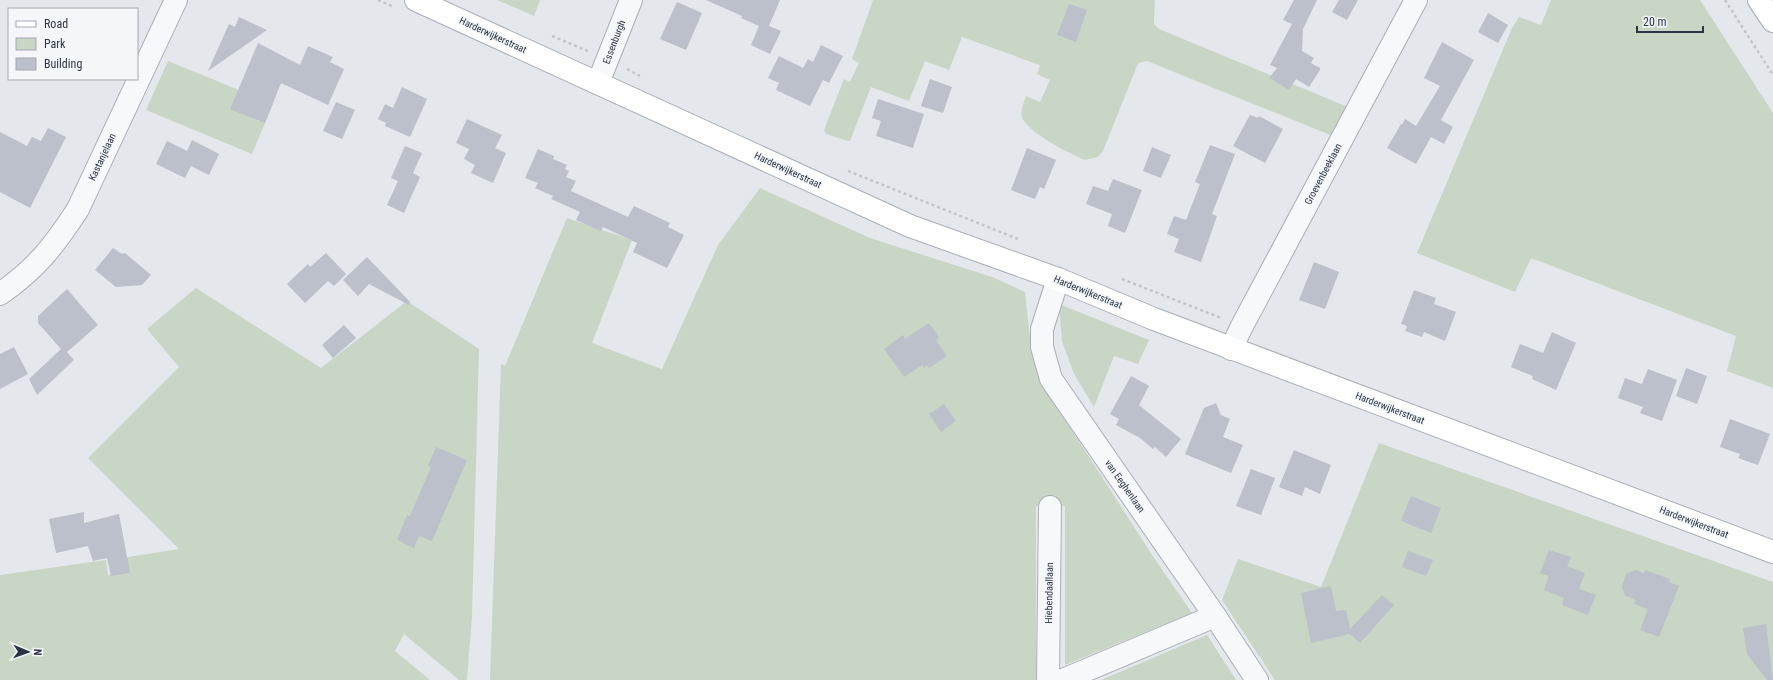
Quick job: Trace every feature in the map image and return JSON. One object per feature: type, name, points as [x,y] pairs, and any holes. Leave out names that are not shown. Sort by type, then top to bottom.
[{"type":"main road","name":"Harderwijkerstraat","points":[[416,0],[910,226],[1058,279],[1231,349],[1773,552]]},
{"type":"main road","points":[[1759,0],[1773,21]]},
{"type":"street","name":"Kastanjelaan","points":[[0,294],[33,269],[58,240],[78,209],[176,0]]},
{"type":"street","name":"Essenburgh","points":[[598,83],[631,0]]},
{"type":"street","name":"Groevenbeeklaan","points":[[1231,349],[1416,0]]},
{"type":"street","name":"van Eeghenlaan","points":[[1058,279],[1042,329],[1042,347],[1052,379],[1215,616],[1256,680]]},
{"type":"street","name":"Hiebendaallaan","points":[[1048,680],[1050,507]]},
{"type":"street","points":[[1063,680],[1215,616]]},
{"type":"path","points":[[1725,0],[1773,76]]},
{"type":"path","points":[[549,34],[608,59],[647,80]]},
{"type":"path","points":[[844,170],[1020,240]]},
{"type":"path","points":[[1116,277],[1242,326]]},
{"type":"green space","points":[[497,0],[540,0],[534,16]]},
{"type":"green space","points":[[873,0],[1155,0],[1154,24],[1159,29],[1348,107],[1333,136],[1147,61],[1139,63],[1137,66],[1103,151],[1098,157],[1085,160],[1040,136],[1026,123],[1022,117],[1022,109],[1026,96],[1040,102],[1050,80],[1037,74],[1040,65],[962,37],[949,70],[925,61],[909,101],[871,87],[850,141],[848,141],[826,134],[824,130],[844,79],[850,82],[859,63],[852,59]]},
{"type":"green space","points":[[1551,0],[1700,0],[1773,113],[1773,388],[1727,371],[1736,336],[1531,258],[1515,292],[1417,253],[1512,28],[1519,17],[1541,25]]},
{"type":"green space","points":[[168,61],[273,104],[252,154],[146,110]]},
{"type":"green space","points":[[760,188],[870,238],[992,277],[1025,292],[1031,347],[1040,375],[1055,404],[1154,558],[1192,613],[1065,665],[1065,506],[1036,506],[1036,680],[490,680],[501,364],[505,366],[567,218],[632,240],[592,343],[662,369],[718,245]]},
{"type":"green space","points":[[196,288],[321,368],[407,301],[479,349],[472,616],[467,680],[459,680],[404,634],[395,651],[430,680],[0,680],[0,575],[106,560],[108,575],[124,573],[122,558],[179,549],[88,458],[179,367],[147,329]]},
{"type":"green space","points":[[1059,304],[1149,340],[1138,364],[1114,356],[1094,407],[1074,374],[1062,341]]},
{"type":"green space","points":[[1379,443],[1773,582],[1773,680],[1275,680],[1222,600],[1238,559],[1321,587]]},
{"type":"green space","points":[[1207,635],[1236,680],[1101,680]]},
{"type":"building","points":[[706,0],[780,0],[769,26],[781,31],[770,54],[751,45],[759,26],[741,18],[742,16]]},
{"type":"building","points":[[1294,0],[1317,0],[1303,29],[1302,51],[1314,58],[1311,63],[1320,68],[1320,70],[1309,87],[1296,79],[1289,90],[1269,78],[1277,68],[1270,65],[1292,24],[1283,20]]},
{"type":"building","points":[[1339,0],[1358,0],[1347,20],[1332,12]]},
{"type":"building","points":[[677,2],[702,13],[686,50],[660,39]]},
{"type":"building","points":[[1069,4],[1087,10],[1076,42],[1057,35]]},
{"type":"building","points":[[1488,13],[1508,25],[1498,43],[1478,32]]},
{"type":"building","points":[[239,17],[267,30],[208,71],[229,24],[235,27]]},
{"type":"building","points":[[1442,42],[1474,60],[1441,120],[1453,127],[1444,144],[1431,137],[1416,164],[1387,148],[1405,119],[1416,126],[1440,86],[1424,78]]},
{"type":"building","points":[[258,43],[300,65],[308,46],[333,57],[330,62],[344,69],[328,105],[281,83],[265,123],[230,109]]},
{"type":"building","points":[[821,45],[843,56],[829,83],[823,80],[810,106],[776,90],[779,83],[768,78],[779,56],[803,68],[808,59],[813,62]]},
{"type":"building","points":[[930,79],[952,87],[943,113],[921,106]]},
{"type":"building","points":[[402,87],[427,99],[410,137],[385,126],[386,123],[378,119],[385,104],[393,108]]},
{"type":"building","points":[[878,99],[924,114],[913,148],[876,136],[881,121],[872,118]]},
{"type":"building","points":[[336,102],[355,110],[342,139],[323,131]]},
{"type":"building","points":[[1250,115],[1258,118],[1259,116],[1283,129],[1265,163],[1233,146]]},
{"type":"building","points":[[467,119],[502,135],[495,148],[506,153],[493,183],[471,173],[475,165],[464,159],[469,149],[456,143]]},
{"type":"building","points":[[48,128],[66,137],[30,208],[0,192],[0,132],[27,146],[32,137],[41,141]]},
{"type":"building","points":[[192,140],[219,154],[209,175],[191,166],[185,178],[156,164],[167,141],[187,151]]},
{"type":"building","points":[[1210,145],[1235,154],[1212,214],[1217,216],[1201,262],[1174,252],[1179,239],[1167,234],[1174,216],[1186,220],[1200,184],[1195,182]]},
{"type":"building","points":[[405,146],[422,153],[413,173],[420,177],[404,213],[387,205],[398,181],[391,178]]},
{"type":"building","points":[[1152,147],[1171,155],[1161,178],[1143,171]]},
{"type":"building","points":[[1027,148],[1056,160],[1044,189],[1040,187],[1035,199],[1011,190]]},
{"type":"building","points":[[538,149],[554,156],[553,159],[567,165],[565,169],[569,171],[566,177],[576,181],[571,191],[628,217],[634,206],[670,223],[668,227],[684,235],[667,268],[633,252],[637,243],[603,227],[601,231],[576,220],[580,212],[551,199],[553,196],[535,188],[538,183],[525,178]]},
{"type":"building","points":[[1113,179],[1142,190],[1125,233],[1108,226],[1112,214],[1086,204],[1093,186],[1108,191]]},
{"type":"building","points":[[113,248],[122,254],[125,253],[151,275],[142,285],[116,287],[95,270]]},
{"type":"building","points":[[326,253],[346,274],[334,286],[328,281],[305,303],[287,284],[308,264],[310,267]]},
{"type":"building","points":[[367,257],[410,302],[409,305],[369,284],[358,296],[343,280]]},
{"type":"building","points":[[1314,262],[1339,272],[1325,309],[1299,300]]},
{"type":"building","points":[[67,289],[98,325],[67,352],[74,360],[37,395],[29,379],[61,349],[38,323],[38,316]]},
{"type":"building","points":[[1414,290],[1436,298],[1434,304],[1456,312],[1445,341],[1424,332],[1422,337],[1405,331],[1407,326],[1401,324]]},
{"type":"building","points":[[929,323],[939,337],[936,340],[947,356],[929,368],[927,365],[924,368],[922,365],[904,377],[884,349],[903,335],[905,339]]},
{"type":"building","points":[[344,325],[356,338],[333,358],[322,345]]},
{"type":"building","points":[[1552,332],[1576,343],[1556,390],[1532,379],[1533,376],[1511,367],[1520,344],[1543,353]]},
{"type":"building","points":[[14,347],[28,374],[0,389],[0,354]]},
{"type":"building","points":[[1686,368],[1707,376],[1697,404],[1676,396]]},
{"type":"building","points":[[1648,369],[1677,380],[1662,421],[1640,413],[1643,407],[1618,398],[1625,378],[1642,384]]},
{"type":"building","points":[[1131,376],[1149,386],[1139,405],[1181,439],[1166,457],[1155,447],[1153,449],[1140,438],[1116,425],[1119,419],[1110,414]]},
{"type":"building","points":[[1216,403],[1221,415],[1230,419],[1223,437],[1243,445],[1231,473],[1185,454],[1204,408]]},
{"type":"building","points":[[944,404],[956,421],[941,432],[929,414]]},
{"type":"building","points":[[1730,419],[1770,434],[1758,465],[1738,458],[1740,454],[1720,447]]},
{"type":"building","points":[[436,447],[467,460],[432,541],[419,536],[414,548],[397,540],[407,515],[410,516],[431,467],[428,466]]},
{"type":"building","points":[[1294,450],[1331,465],[1320,494],[1305,487],[1302,496],[1279,487]]},
{"type":"building","points":[[1251,469],[1275,478],[1261,515],[1236,506]]},
{"type":"building","points":[[1411,496],[1441,508],[1431,533],[1401,521]]},
{"type":"building","points":[[84,512],[84,523],[119,514],[130,573],[111,576],[107,558],[93,561],[88,546],[56,553],[49,519]]},
{"type":"building","points":[[1549,550],[1571,557],[1567,566],[1585,573],[1579,589],[1596,595],[1588,615],[1562,605],[1564,598],[1544,590],[1549,576],[1540,573]]},
{"type":"building","points":[[1408,551],[1433,560],[1426,576],[1402,567]]},
{"type":"building","points":[[1636,570],[1644,573],[1645,570],[1670,579],[1669,582],[1679,586],[1659,637],[1640,630],[1648,609],[1634,604],[1635,599],[1625,596],[1622,587],[1626,574]]},
{"type":"building","points":[[1331,586],[1336,611],[1346,610],[1350,629],[1382,595],[1394,605],[1360,643],[1350,634],[1311,643],[1301,593]]},
{"type":"building","points":[[1766,624],[1773,680],[1767,680],[1747,654],[1743,628]]}]
